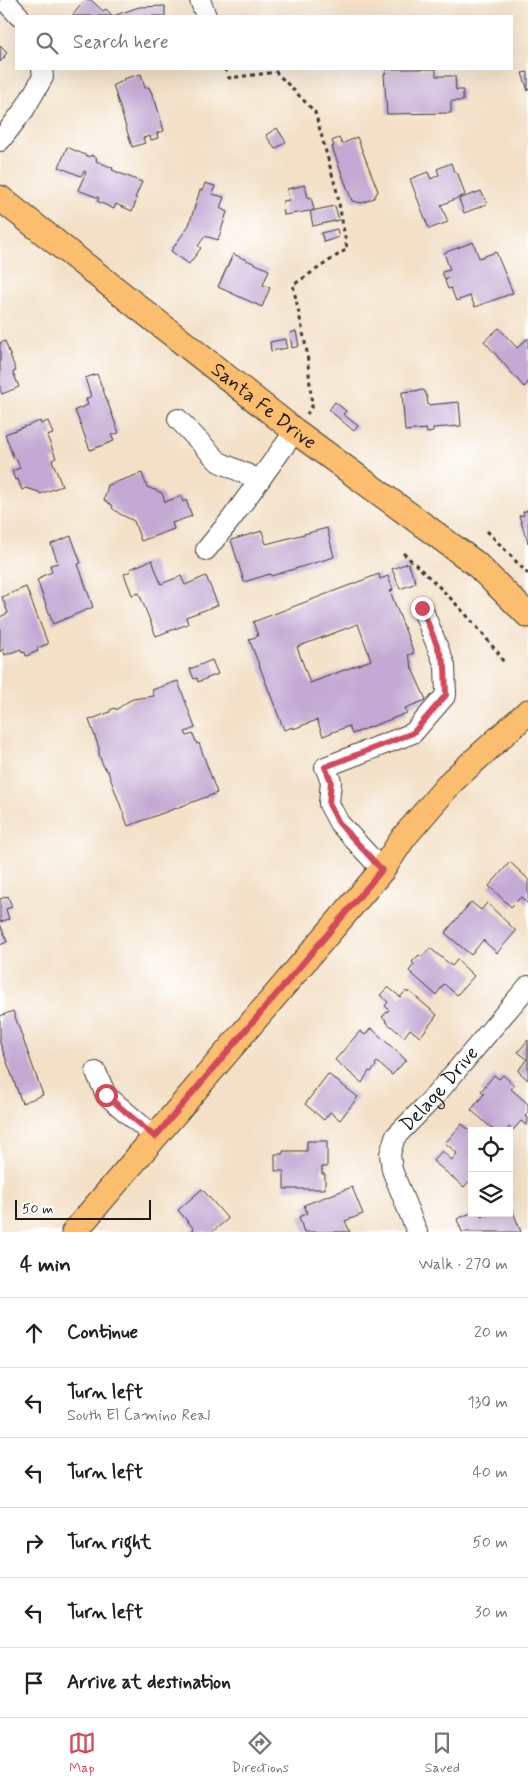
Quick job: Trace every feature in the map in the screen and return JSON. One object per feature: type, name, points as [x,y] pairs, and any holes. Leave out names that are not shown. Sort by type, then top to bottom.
[{"type":"main road","name":"Santa Fe Drive","points":[[0,198],[295,431],[475,564],[528,615]]},
{"type":"main road","points":[[84,1229],[155,1137],[382,870],[404,837],[452,781],[528,712]]},
{"type":"street","points":[[200,0],[206,15]]},
{"type":"street","points":[[0,141],[24,110],[42,77],[42,70]]},
{"type":"street","points":[[178,419],[219,462],[260,480]]},
{"type":"street","points":[[206,550],[295,431]]},
{"type":"street","points":[[382,870],[339,823],[329,804],[331,781],[325,767],[413,733],[446,695],[445,666],[422,608]]},
{"type":"street","name":"Delage Drive","points":[[417,1232],[392,1170],[390,1154],[395,1137],[433,1098],[528,986]]},
{"type":"street","points":[[96,1072],[106,1095],[155,1137]]},
{"type":"path","points":[[225,70],[229,78],[276,72],[315,112],[337,192],[347,249],[293,285],[307,352],[312,406],[295,431]]},
{"type":"path","points":[[487,531],[528,574]]},
{"type":"path","points":[[403,553],[441,588],[478,627],[491,645],[500,653],[504,665]]},
{"type":"building","points":[[85,0],[91,0],[103,11],[106,9],[112,15],[73,15]]},
{"type":"building","points":[[165,6],[165,15],[116,15],[139,7]]},
{"type":"building","points":[[0,46],[7,53],[0,62]]},
{"type":"building","points":[[386,70],[436,70],[436,76],[455,76],[456,90],[463,90],[463,101],[451,101],[451,113],[387,114],[384,74]]},
{"type":"building","points":[[528,72],[528,91],[522,73]]},
{"type":"building","points":[[141,74],[145,88],[149,87],[156,103],[164,131],[157,133],[158,138],[151,140],[150,136],[143,138],[145,143],[132,147],[113,85],[124,81],[123,79]]},
{"type":"building","points":[[277,128],[286,142],[275,149],[266,135]]},
{"type":"building","points":[[357,137],[378,191],[374,198],[362,203],[352,201],[332,147],[334,146],[332,141],[339,138],[342,144]]},
{"type":"building","points":[[67,147],[90,157],[91,155],[97,158],[96,161],[113,168],[112,170],[142,182],[132,211],[116,204],[114,209],[97,201],[99,198],[78,190],[86,172],[84,171],[81,176],[59,167]]},
{"type":"building","points":[[451,163],[454,172],[458,174],[465,195],[441,205],[448,222],[429,229],[410,179],[428,172],[431,179],[439,175],[437,169]]},
{"type":"building","points":[[205,183],[215,186],[212,194],[224,197],[220,208],[227,212],[218,240],[205,236],[198,246],[201,248],[189,264],[171,251],[189,225],[200,190],[203,190]]},
{"type":"building","points":[[305,185],[308,198],[311,197],[314,210],[311,211],[335,206],[339,220],[313,226],[310,211],[284,215],[283,201],[289,200],[287,189]]},
{"type":"building","points":[[481,191],[487,204],[464,213],[459,199]]},
{"type":"building","points":[[337,229],[339,237],[324,242],[321,233]]},
{"type":"building","points":[[473,242],[479,258],[496,252],[513,293],[475,307],[470,296],[456,301],[451,288],[448,289],[445,281],[448,278],[445,280],[442,272],[450,270],[444,253]]},
{"type":"building","points":[[233,254],[269,270],[263,285],[270,288],[262,307],[218,287]]},
{"type":"building","points":[[499,328],[517,348],[528,338],[528,383],[524,387],[484,341]]},
{"type":"building","points":[[296,331],[299,346],[292,348],[290,333]]},
{"type":"building","points":[[286,339],[287,348],[271,351],[270,342]]},
{"type":"building","points":[[5,341],[16,371],[13,372],[19,387],[2,394],[0,390],[0,343]]},
{"type":"building","points":[[97,374],[119,433],[111,435],[114,441],[90,450],[75,410],[88,405],[86,399],[91,396],[85,378]]},
{"type":"building","points":[[424,390],[428,405],[459,402],[461,426],[433,428],[433,432],[427,433],[426,429],[405,431],[402,392]]},
{"type":"building","points":[[335,402],[346,411],[343,414],[358,426],[354,431],[329,410]]},
{"type":"building","points":[[40,421],[41,424],[48,421],[53,434],[47,436],[56,458],[52,460],[62,486],[40,494],[26,488],[22,490],[18,479],[15,480],[12,471],[20,468],[16,458],[14,459],[5,434]]},
{"type":"building","points":[[142,473],[147,487],[162,493],[165,502],[181,496],[183,502],[186,500],[192,516],[172,523],[174,529],[141,541],[134,521],[120,514],[104,500],[108,485]]},
{"type":"building","points":[[528,510],[528,543],[519,516],[524,515],[523,512]]},
{"type":"building","points":[[327,528],[334,557],[244,582],[231,540],[262,531],[266,544]]},
{"type":"building","points":[[71,536],[81,563],[78,564],[93,607],[53,624],[37,580],[52,572],[50,565],[58,563],[51,544]]},
{"type":"building","points":[[152,560],[161,584],[181,576],[185,585],[206,576],[218,605],[186,617],[188,624],[156,636],[139,593],[132,595],[124,574],[131,571],[130,569]]},
{"type":"building","points":[[408,563],[416,583],[400,589],[392,569]]},
{"type":"building","points":[[379,574],[380,579],[388,576],[393,590],[390,591],[414,653],[408,655],[411,666],[426,700],[405,708],[407,713],[352,734],[349,726],[323,736],[317,720],[293,729],[293,727],[284,730],[249,639],[258,636],[253,622]],"holes":[[[358,624],[371,660],[310,683],[297,647]]]},
{"type":"building","points":[[26,587],[48,644],[37,648],[38,651],[26,656],[25,652],[22,653],[21,649],[5,655],[3,649],[0,652],[0,617],[8,613],[2,597]]},
{"type":"building","points":[[212,660],[218,674],[198,682],[197,678],[194,679],[190,669]]},
{"type":"building","points":[[178,681],[195,728],[185,732],[187,736],[193,734],[197,744],[199,743],[217,793],[128,826],[109,771],[103,765],[99,755],[99,748],[89,720],[110,712],[110,710],[115,708],[116,710],[133,699],[154,696],[152,690]]},
{"type":"building","points":[[510,862],[528,879],[528,904],[521,897],[511,907],[489,886]]},
{"type":"building","points":[[8,896],[12,907],[6,909],[9,919],[0,922],[0,899]]},
{"type":"building","points":[[471,902],[481,910],[487,903],[516,931],[497,953],[483,940],[471,955],[445,933]]},
{"type":"building","points":[[0,924],[7,942],[0,945]]},
{"type":"building","points":[[430,948],[452,966],[457,960],[474,976],[457,995],[444,984],[436,995],[409,971],[414,964],[412,962],[419,955],[422,957]]},
{"type":"building","points":[[388,987],[400,997],[406,991],[408,993],[409,991],[437,1015],[420,1037],[410,1029],[404,1037],[382,1017],[389,1010],[385,1006],[388,1002],[380,995]]},
{"type":"building","points":[[13,1011],[43,1095],[22,1103],[0,1043],[0,1016]]},
{"type":"building","points":[[371,1028],[406,1060],[392,1075],[377,1062],[376,1066],[371,1072],[369,1071],[362,1083],[335,1060],[360,1031],[365,1035]]},
{"type":"building","points":[[528,1040],[528,1080],[518,1071],[527,1059],[518,1052]]},
{"type":"building","points":[[328,1074],[358,1097],[340,1120],[330,1112],[324,1120],[305,1104]]},
{"type":"building","points":[[494,1075],[499,1079],[503,1075],[514,1085],[511,1089],[528,1104],[528,1112],[525,1116],[528,1118],[526,1125],[521,1121],[513,1130],[513,1127],[490,1127],[471,1110],[484,1094],[481,1091]]},
{"type":"building","points":[[462,1124],[468,1129],[468,1182],[464,1187],[433,1161],[442,1151],[452,1160],[457,1153],[445,1143]]},
{"type":"building","points":[[307,1141],[327,1141],[327,1167],[322,1167],[322,1174],[325,1174],[325,1189],[284,1189],[284,1171],[275,1171],[275,1154],[283,1154],[283,1151],[307,1151]]},
{"type":"building","points":[[352,1187],[363,1214],[345,1221],[350,1232],[304,1232],[299,1217],[307,1213],[304,1205]]},
{"type":"building","points":[[202,1189],[228,1219],[212,1232],[190,1232],[194,1229],[178,1210]]},
{"type":"building","points":[[513,1212],[521,1232],[462,1232],[457,1219],[468,1214],[468,1217],[513,1217]]},
{"type":"route","points":[[106,1095],[155,1137],[382,870],[339,823],[329,804],[331,781],[325,767],[413,733],[446,695],[445,666],[422,608]]}]
